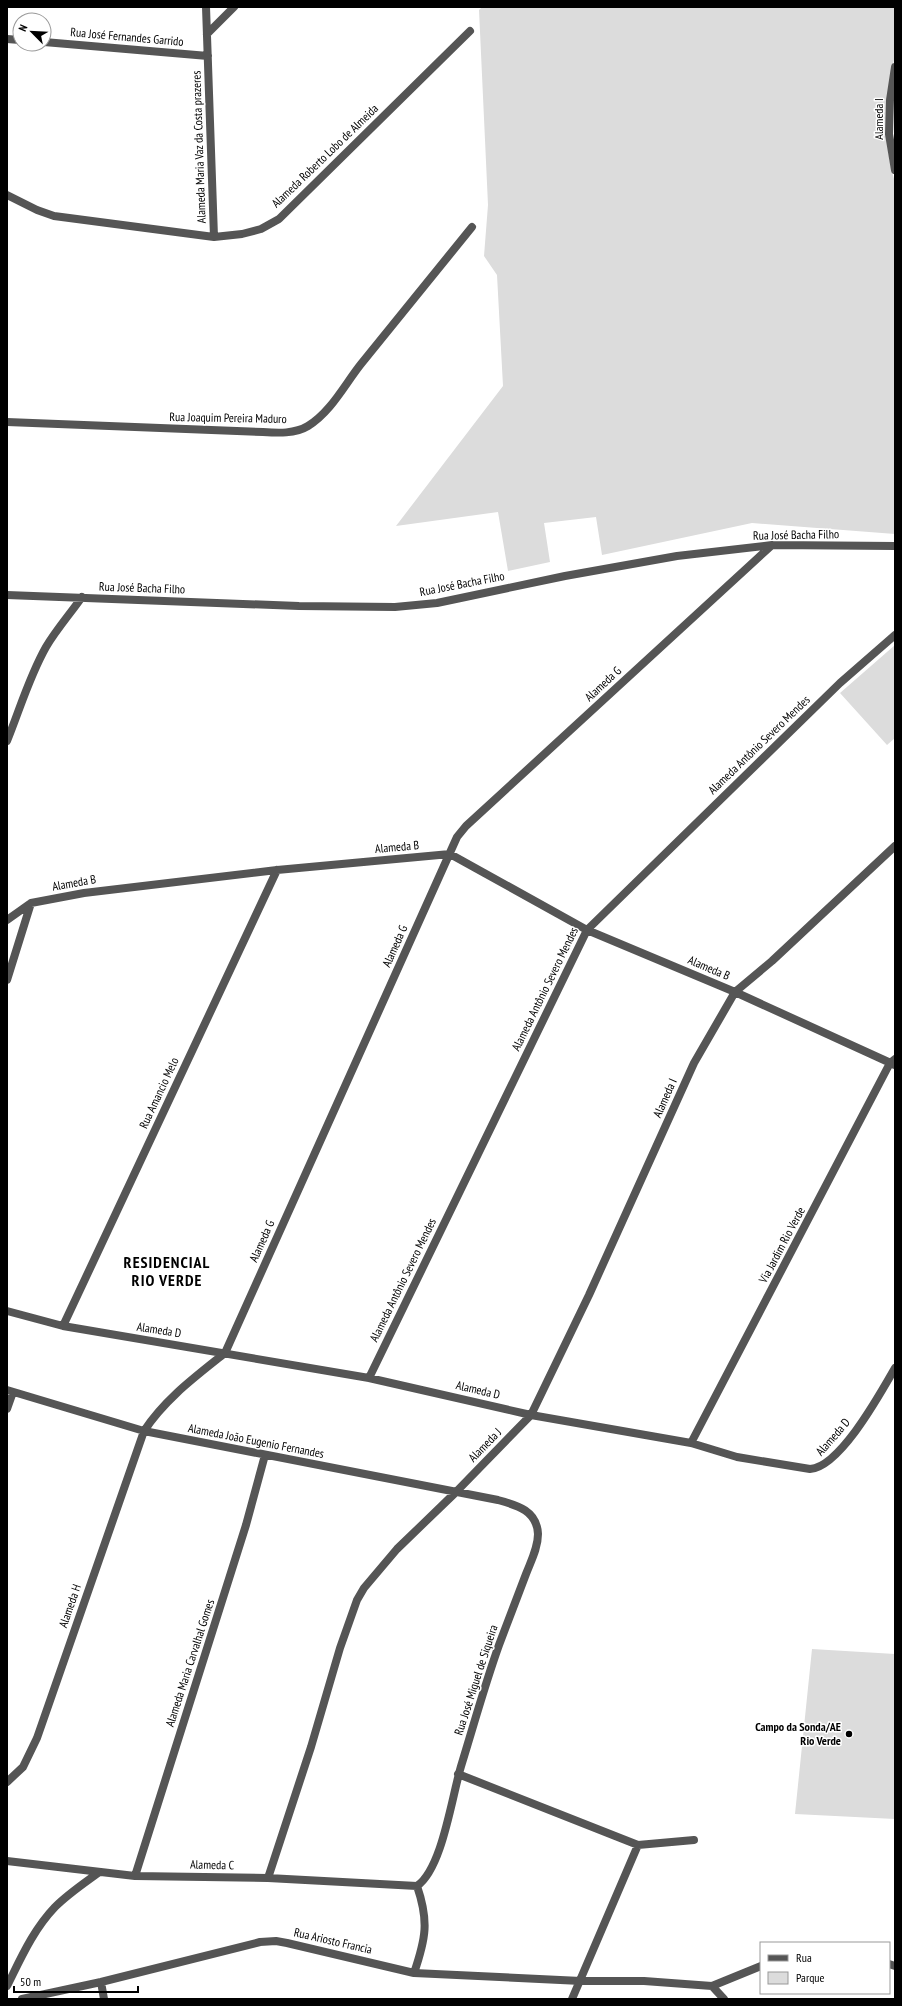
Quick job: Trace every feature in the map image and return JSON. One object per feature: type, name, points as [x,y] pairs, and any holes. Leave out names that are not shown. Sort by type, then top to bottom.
[{"type":"street","name":"Alameda Maria Vaz da Costa prazeres","points":[[206,7],[214,237]]},
{"type":"street","points":[[207,34],[234,7]]},
{"type":"street","name":"Alameda Roberto Lobo de Almeida","points":[[7,195],[36,210],[54,216],[214,237],[255,231],[279,219],[470,31]]},
{"type":"street","name":"Rua José Fernandes Garrido","points":[[52,43],[208,56]]},
{"type":"street","name":"Alameda I","points":[[895,67],[890,100],[889,134],[895,170]]},
{"type":"street","name":"Rua Joaquim Pereira Maduro","points":[[7,422],[264,432],[290,432],[303,429],[315,421],[329,406],[360,365],[472,227]]},
{"type":"street","name":"Rua José Bacha Filho","points":[[7,595],[299,606],[395,607],[437,603],[565,576],[677,556],[772,545],[895,546]]},
{"type":"street","name":"Alameda G","points":[[144,1431],[157,1412],[167,1401],[225,1353],[450,854],[454,841],[466,826],[772,545]]},
{"type":"street","points":[[7,741],[26,689],[47,645],[82,597]]},
{"type":"street","name":"Alameda Antônio Severo Mendes","points":[[369,1378],[587,930],[840,683],[895,635]]},
{"type":"street","name":"Alameda I","points":[[532,1415],[589,1295],[694,1063],[735,992],[772,961],[895,846]]},
{"type":"street","name":"Alameda B","points":[[31,903],[91,892],[277,870],[450,854],[587,930],[735,992],[893,1062]]},
{"type":"street","name":"Rua Amancio Melo","points":[[63,1326],[277,870]]},
{"type":"street","points":[[7,920],[31,903]]},
{"type":"street","points":[[7,980],[31,903]]},
{"type":"street","name":"Via Jardim Rio Verde","points":[[691,1443],[893,1062]]},
{"type":"street","name":"Alameda D","points":[[7,1311],[63,1326],[369,1378],[532,1415],[691,1443],[750,1459],[804,1469],[820,1468],[834,1458],[864,1418],[895,1368]]},
{"type":"street","points":[[7,1409],[10,1391]]},
{"type":"street","name":"Alameda João Eugenio Fernandes","points":[[10,1391],[144,1431],[455,1493],[498,1500]]},
{"type":"street","name":"Alameda J","points":[[268,1878],[311,1747],[340,1648],[357,1600],[372,1577],[396,1549],[455,1493],[532,1415]]},
{"type":"street","name":"Alameda H","points":[[7,1782],[23,1767],[37,1738],[144,1431]]},
{"type":"street","name":"Alameda Maria Carvalhal Gomes","points":[[135,1876],[244,1532],[265,1455]]},
{"type":"street","name":"Rua José Miguel de Siqueira","points":[[417,1886],[427,1876],[434,1864],[443,1836],[458,1774],[499,1645],[537,1544],[537,1528],[532,1515],[520,1506],[498,1500]]},
{"type":"street","points":[[458,1774],[638,1846],[694,1840]]},
{"type":"street","points":[[572,1999],[638,1846]]},
{"type":"street","name":"Alameda C","points":[[7,1861],[98,1873],[135,1876],[268,1878],[417,1886]]},
{"type":"street","points":[[7,1986],[28,1944],[47,1916],[72,1892],[98,1873]]},
{"type":"street","points":[[414,1973],[423,1946],[426,1930],[425,1911],[417,1886]]},
{"type":"street","name":"Rua Ariosto Francia","points":[[22,1999],[101,1982],[224,1950],[271,1941],[299,1946],[414,1973],[581,1981],[644,1981],[712,1986]]},
{"type":"street","points":[[724,1999],[712,1986],[760,1966]]},
{"type":"street","points":[[101,1982],[104,1999]]},
{"type":"green space","points":[[482,7],[895,7],[896,48],[888,102],[887,133],[888,149],[895,182],[895,534],[752,523],[602,555],[596,517],[544,523],[550,562],[508,571],[498,512],[396,526],[503,386],[497,275],[484,256],[488,205],[479,10]]},
{"type":"green space","points":[[895,645],[895,738],[887,745],[840,693]]},
{"type":"green space","name":"Campo da Sonda/AE Rio Verde","points":[[812,1649],[895,1654],[895,1819],[795,1814]]},
{"type":"place","name":"Campo da Sonda/AE Rio Verde","points":[[849,1734]]},
{"type":"district","name":"RESIDENCIAL RIO VERDE","points":[[167,1271]]}]
